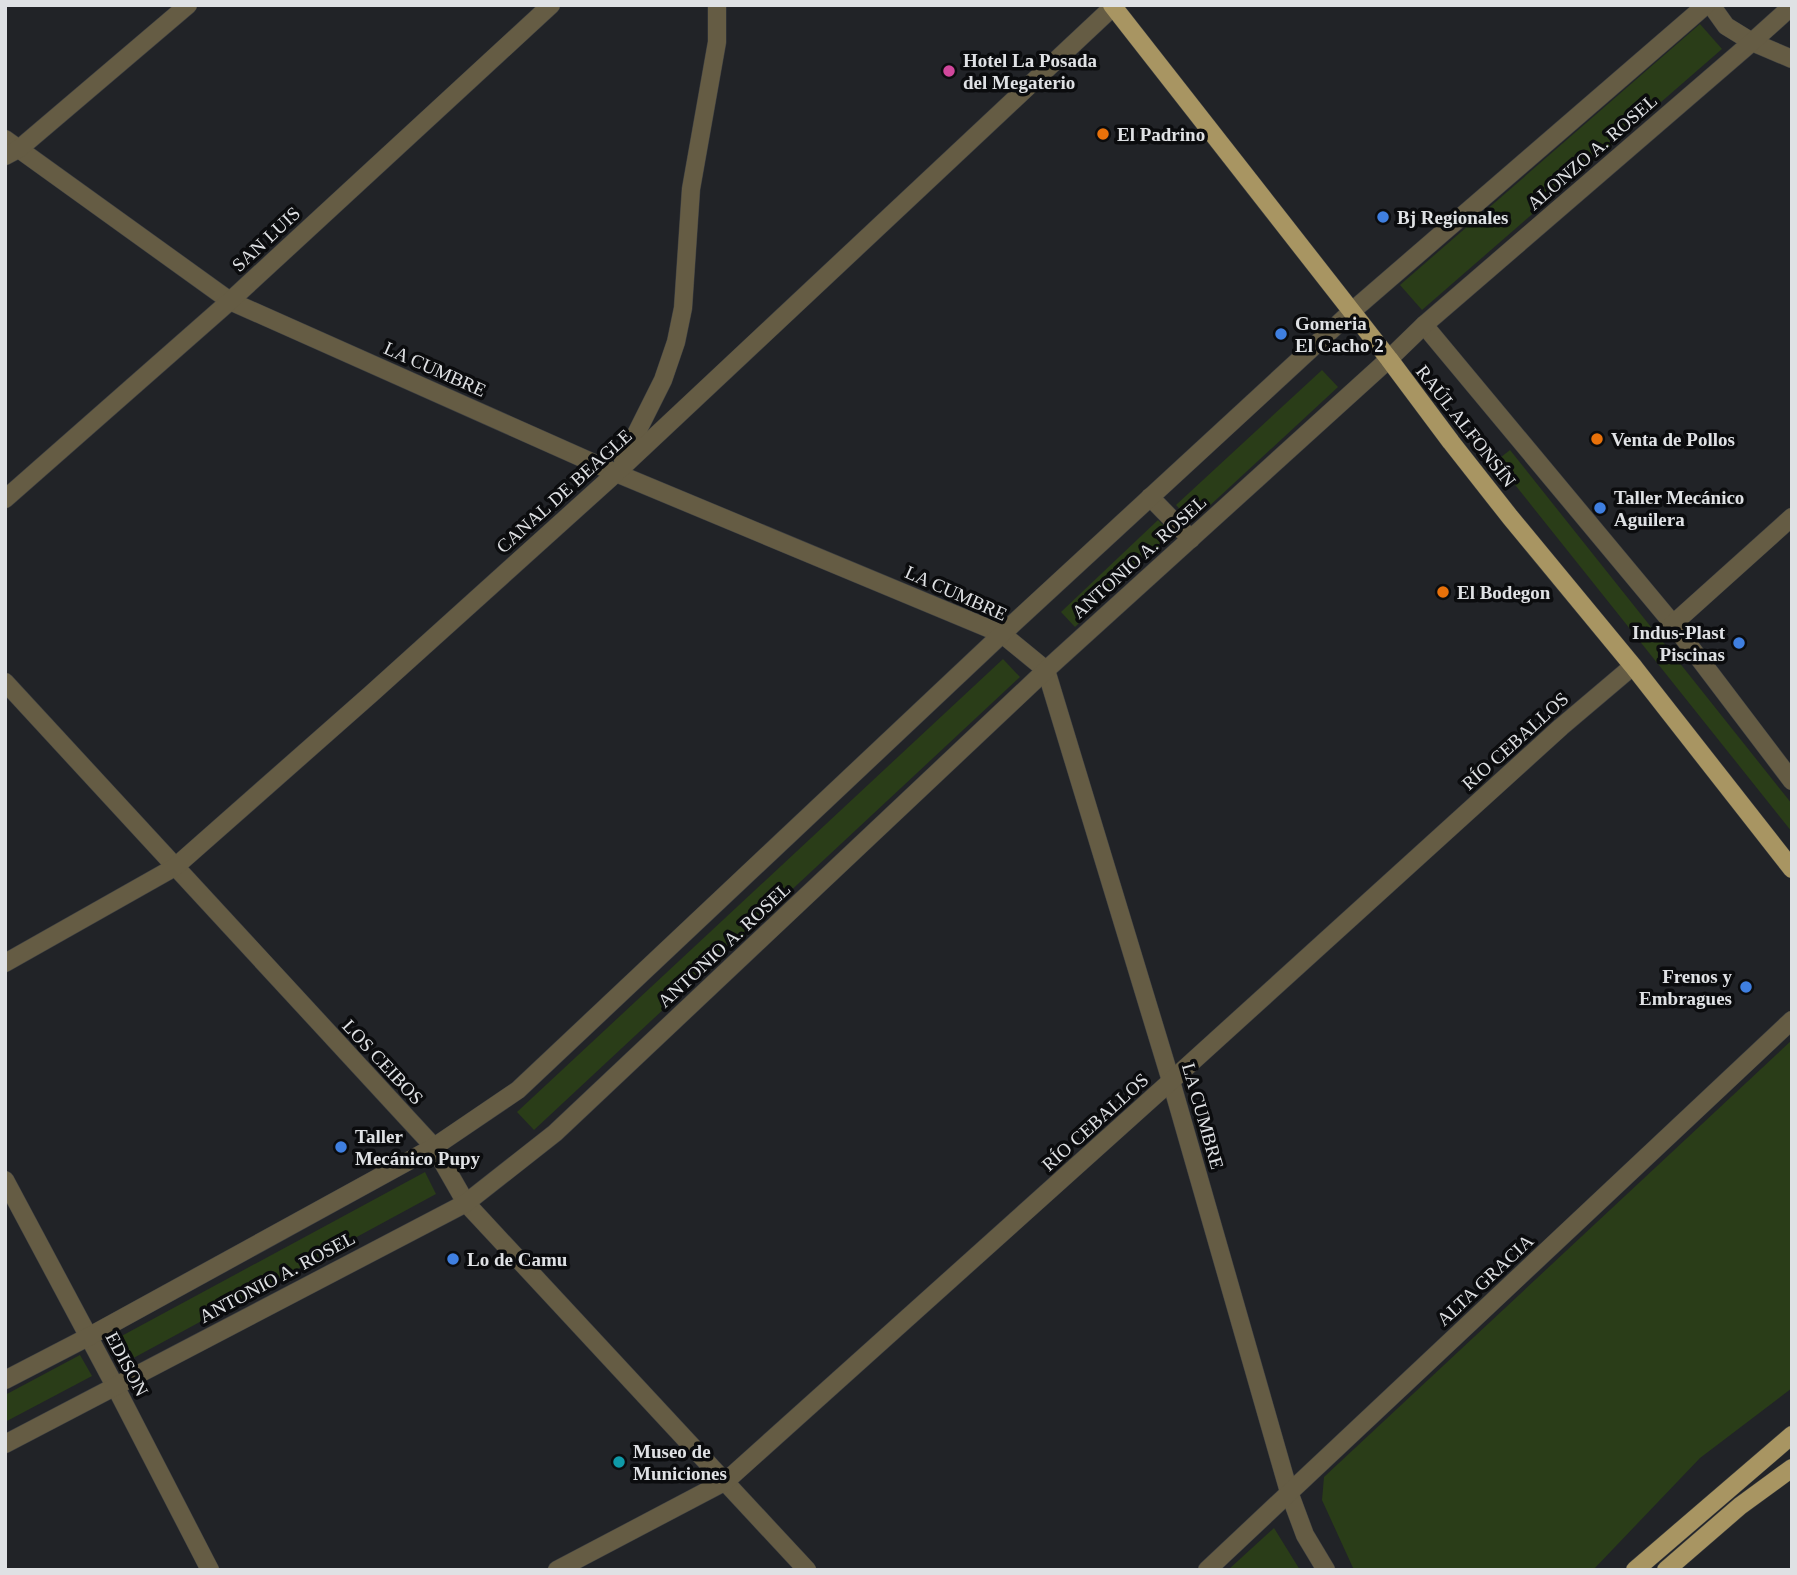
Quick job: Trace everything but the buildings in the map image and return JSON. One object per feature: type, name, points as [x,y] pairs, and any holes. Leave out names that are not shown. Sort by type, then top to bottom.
[{"type":"main road","name":"RAÚL ALFONSÍN","points":[[1113,6],[1510,517],[1633,666],[1792,870]]},
{"type":"main road","points":[[1635,1570],[1792,1436]]},
{"type":"main road","points":[[1666,1570],[1740,1506],[1792,1468]]},
{"type":"street","points":[[10,148],[188,5]]},
{"type":"street","name":"SAN LUIS","points":[[5,499],[230,301],[551,5]]},
{"type":"street","points":[[617,473],[663,380],[683,307],[691,188],[717,42],[717,5]]},
{"type":"street","points":[[1708,5],[1726,26],[1752,42],[1792,59]]},
{"type":"street","name":"ALONZO A. ROSEL","points":[[1351,312],[1708,5]]},
{"type":"street","name":"CANAL DE BEAGLE","points":[[5,962],[175,867],[617,473],[1113,6]]},
{"type":"street","name":"ALONZO A. ROSEL","points":[[1389,359],[1424,325],[1792,6]]},
{"type":"street","name":"LA CUMBRE","points":[[10,148],[230,301],[617,473],[1002,634],[1046,670],[1171,1081],[1289,1492],[1305,1535],[1326,1570]]},
{"type":"street","name":"ANTONIO A. ROSEL","points":[[5,1380],[89,1337],[434,1147],[518,1090],[1002,634],[1351,312]]},
{"type":"street","points":[[1424,325],[1673,624],[1792,781]]},
{"type":"street","name":"ANTONIO A. ROSEL","points":[[5,1444],[466,1203],[555,1133],[1046,670],[1389,359]]},
{"type":"street","points":[[1150,497],[1191,539]]},
{"type":"street","points":[[1673,624],[1792,517]]},
{"type":"street","name":"RÍO CEBALLOS","points":[[557,1570],[726,1481],[1633,666]]},
{"type":"street","name":"LOS CEIBOS","points":[[5,682],[434,1147],[466,1203],[807,1570]]},
{"type":"street","name":"ALTA GRACIA","points":[[1207,1570],[1792,1020]]},
{"type":"street","name":"EDISON","points":[[5,1180],[116,1386],[210,1570]]},
{"type":"green space","points":[[1700,24],[1722,49],[1422,310],[1400,285]]},
{"type":"green space","points":[[1322,370],[1338,387],[1192,522],[1176,505]]},
{"type":"green space","points":[[1510,450],[1792,804],[1792,832],[1496,461]]},
{"type":"green space","points":[[1158,520],[1172,534],[1075,627],[1061,612]]},
{"type":"green space","points":[[1003,659],[1020,677],[534,1130],[517,1112]]},
{"type":"green space","points":[[1792,1040],[1792,1388],[1700,1458],[1593,1570],[1354,1570],[1322,1500],[1324,1477]]},
{"type":"green space","points":[[425,1172],[436,1194],[128,1361],[116,1339]]},
{"type":"green space","points":[[80,1355],[92,1376],[5,1422],[5,1395]]},
{"type":"green space","points":[[1274,1528],[1300,1570],[1228,1570]]},
{"type":"place","name":"Hotel La Posada del Megaterio","points":[[949,71]]},
{"type":"place","name":"El Padrino","points":[[1103,134]]},
{"type":"place","name":"Bj Regionales","points":[[1383,217]]},
{"type":"place","name":"Gomeria El Cacho 2","points":[[1281,334]]},
{"type":"place","name":"Venta de Pollos","points":[[1597,439]]},
{"type":"place","name":"Taller Mecánico Aguilera","points":[[1600,508]]},
{"type":"place","name":"El Bodegon","points":[[1443,592]]},
{"type":"place","name":"Indus-Plast Piscinas","points":[[1739,643]]},
{"type":"place","name":"Frenos y Embragues","points":[[1746,987]]},
{"type":"place","name":"Taller Mecánico Pupy","points":[[341,1147]]},
{"type":"place","name":"Lo de Camu","points":[[453,1259]]},
{"type":"place","name":"Museo de Municiones","points":[[619,1462]]}]
